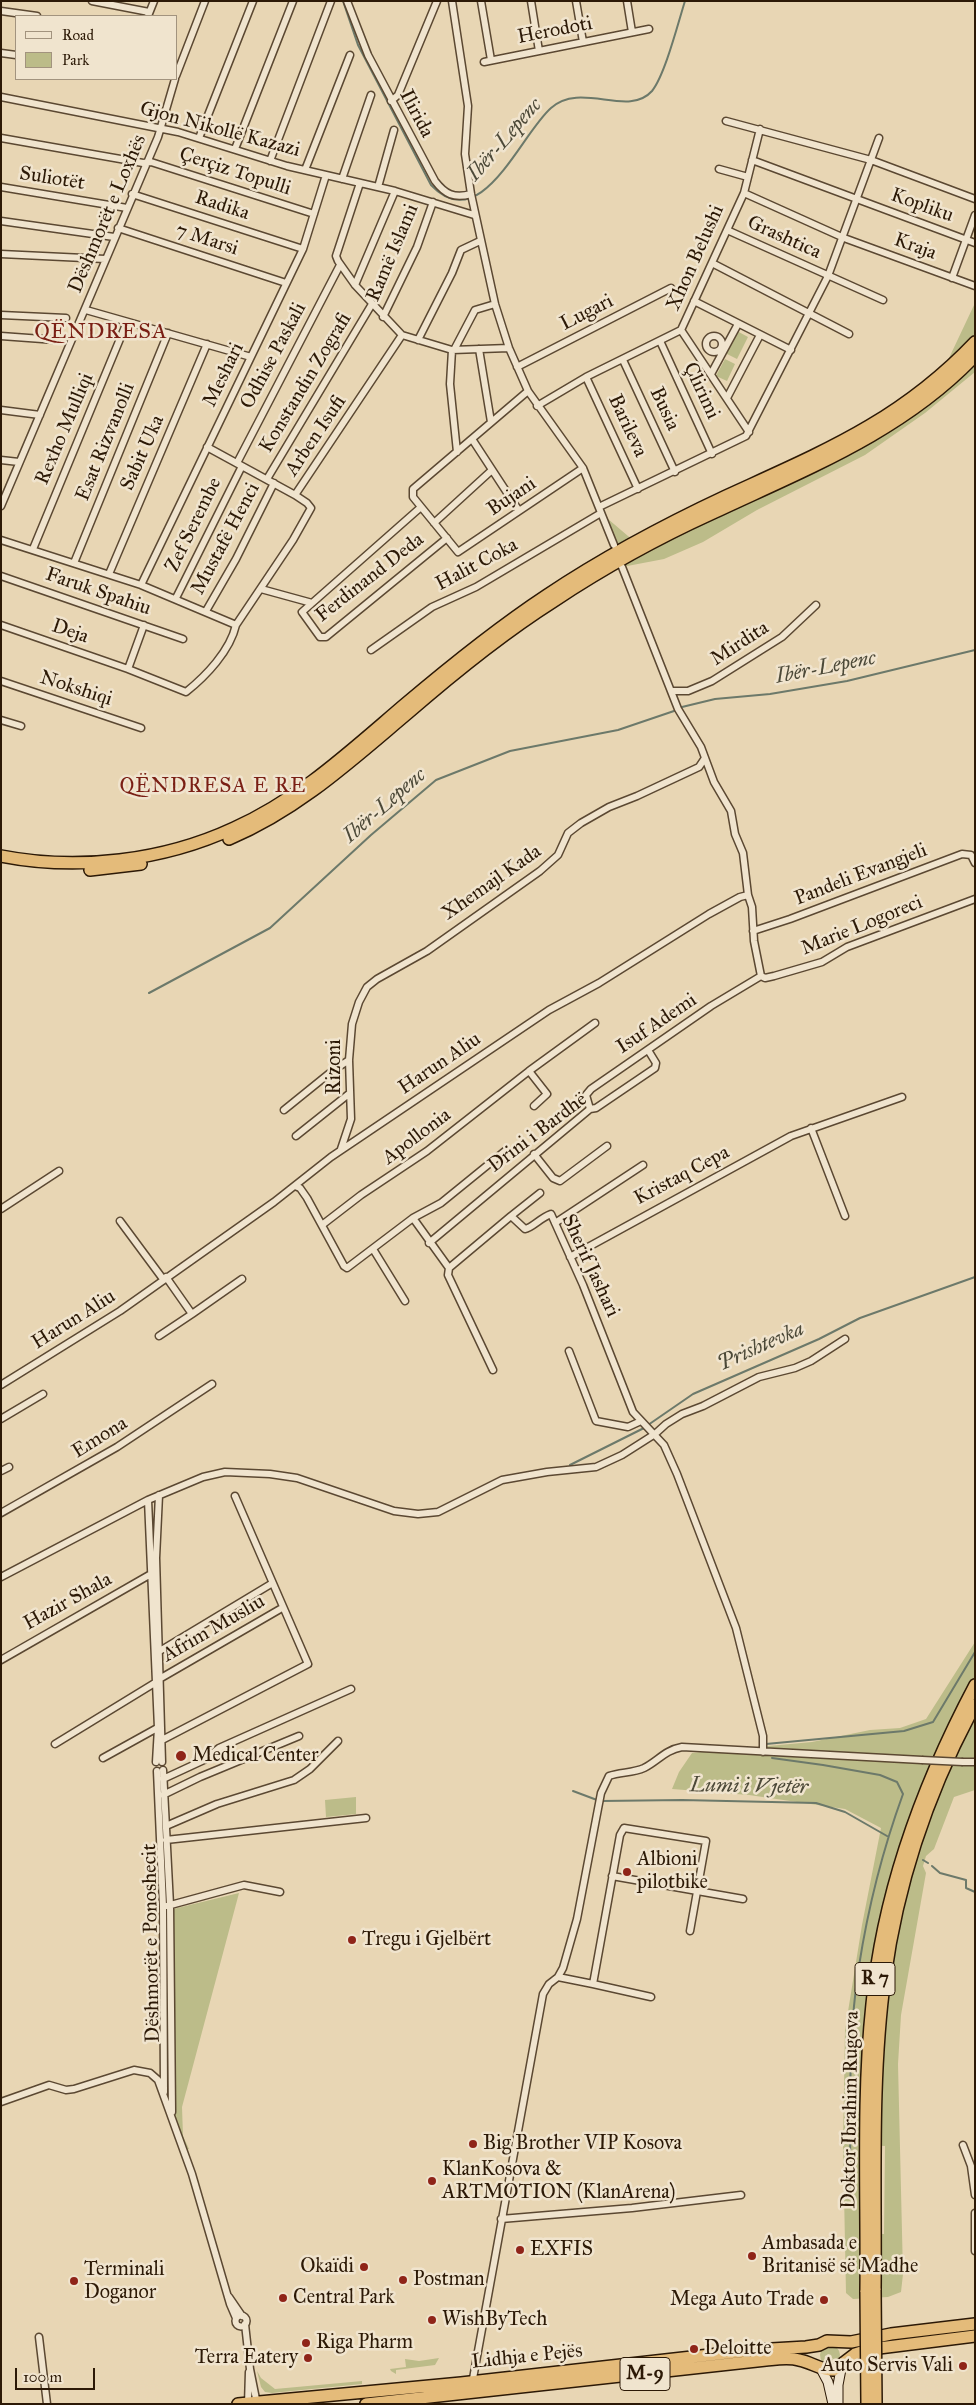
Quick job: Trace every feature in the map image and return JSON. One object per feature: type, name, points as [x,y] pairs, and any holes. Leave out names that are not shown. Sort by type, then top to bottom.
[{"type":"highway","points":[[1,856],[72,862],[140,857],[201,841],[259,816],[287,800],[327,770],[475,646],[546,595],[603,559],[659,529],[823,452],[869,428],[919,394],[975,342]]},
{"type":"highway","points":[[1,863],[72,870],[141,864],[203,848],[264,822],[320,787],[481,653],[551,603],[602,570],[671,533],[859,444],[910,412],[975,356]]},
{"type":"highway","name":"Doktor Ibrahim Rugova","points":[[876,2404],[871,2291],[869,2039],[872,2004],[880,1947],[895,1878],[911,1826],[940,1754],[975,1685]]},
{"type":"highway","name":"Doktor Ibrahim Rugova","points":[[867,2404],[878,2054],[889,1950],[904,1881],[920,1829],[949,1756],[975,1705]]},
{"type":"highway","name":"Lidhja e Pejës","points":[[250,2403],[754,2350],[819,2345],[827,2341],[860,2341],[891,2334],[975,2324]]},
{"type":"highway","points":[[754,2350],[826,2336],[891,2334]]},
{"type":"highway","name":"Lidhja e Pejës","points":[[366,2404],[766,2360],[795,2359],[829,2370],[855,2354],[871,2349],[975,2336]]},
{"type":"highway","points":[[836,2342],[844,2350],[843,2363]]},
{"type":"highway","points":[[819,2345],[815,2355],[820,2366]]},
{"type":"street","points":[[92,1],[149,14],[154,1]]},
{"type":"street","name":"Dëshmorët e Loxhës","points":[[178,68],[205,1]]},
{"type":"street","points":[[199,138],[253,1]]},
{"type":"street","points":[[235,150],[292,1]]},
{"type":"street","points":[[270,161],[331,1]]},
{"type":"street","name":"Ilirida","points":[[348,1],[368,55],[424,164],[441,188],[456,196],[471,194]]},
{"type":"street","points":[[391,101],[398,95],[437,1]]},
{"type":"street","points":[[452,1],[468,106],[465,154],[474,215],[495,304],[509,348],[528,391],[583,468],[614,545]]},
{"type":"street","name":"Herodoti","points":[[481,1],[488,61],[649,29]]},
{"type":"street","points":[[531,1],[539,51]]},
{"type":"street","points":[[576,1],[583,42]]},
{"type":"street","points":[[627,1],[632,32]]},
{"type":"street","points":[[1,11],[30,15]]},
{"type":"street","points":[[1,53],[15,55]]},
{"type":"street","points":[[305,170],[350,55]]},
{"type":"street","name":"Dëshmorët e Loxhës","points":[[1,506],[86,310],[114,237],[161,128],[173,80]]},
{"type":"street","points":[[342,179],[371,95]]},
{"type":"street","name":"Gjon Nikollë Kazazi","points":[[1,97],[161,128],[270,161],[395,191],[474,215]]},
{"type":"street","points":[[726,121],[871,160],[975,199]]},
{"type":"street","name":"Xhon Belushi","points":[[537,406],[586,377],[624,360],[681,330],[744,192],[760,129]]},
{"type":"street","points":[[378,187],[394,130]]},
{"type":"street","name":"Çerçiz Topulli","points":[[1,138],[153,163],[314,214]]},
{"type":"street","points":[[681,330],[749,432],[828,276],[844,238],[879,138]]},
{"type":"street","name":"Kopliku","points":[[752,160],[975,243]]},
{"type":"street","points":[[719,169],[748,177]]},
{"type":"street","name":"Meshari","points":[[141,585],[303,249],[326,175]]},
{"type":"street","points":[[360,183],[336,256],[340,265],[355,285],[383,317],[402,335],[453,350],[509,348]]},
{"type":"street","name":"Suliotët","points":[[1,187],[127,208]]},
{"type":"street","points":[[355,285],[395,191]]},
{"type":"street","name":"Kraja","points":[[744,192],[844,238],[975,286]]},
{"type":"street","name":"Radika","points":[[132,194],[303,249]]},
{"type":"street","name":"Ramë Islami","points":[[383,317],[417,247],[433,202]]},
{"type":"street","points":[[952,278],[975,215]]},
{"type":"street","points":[[1,221],[114,237]]},
{"type":"street","name":"7 Marsi","points":[[118,228],[286,283]]},
{"type":"street","name":"Grashtica","points":[[727,230],[883,300]]},
{"type":"street","points":[[418,340],[461,250],[480,241]]},
{"type":"street","points":[[1,254],[105,259]]},
{"type":"street","points":[[712,263],[849,334]]},
{"type":"street","name":"Odhise Paskali","points":[[239,464],[340,265]]},
{"type":"street","name":"Lugari","points":[[517,367],[671,288]]},
{"type":"street","points":[[694,301],[791,350]]},
{"type":"street","name":"Konstandin Zografi","points":[[267,479],[372,304]]},
{"type":"street","points":[[457,452],[450,384],[453,350],[475,310],[495,304]]},
{"type":"street","points":[[86,310],[251,357]]},
{"type":"street","points":[[1,315],[66,318]]},
{"type":"street","name":"Rexho Mulliqi","points":[[33,549],[127,322]]},
{"type":"street","points":[[711,374],[723,346],[738,324]]},
{"type":"street","name":"Esat Rizvanolli","points":[[74,563],[168,333]]},
{"type":"street","name":"Arben Isufi","points":[[207,447],[295,496],[402,335]]},
{"type":"street","points":[[727,398],[760,335]]},
{"type":"street","points":[[1,336],[56,340]]},
{"type":"street","name":"Çlirimi","points":[[660,341],[712,454]]},
{"type":"street","name":"Sabit Uka","points":[[109,574],[206,344]]},
{"type":"street","points":[[479,349],[491,422]]},
{"type":"street","name":"Busia","points":[[624,360],[675,472]]},
{"type":"street","name":"Barileva","points":[[586,377],[638,489]]},
{"type":"street","points":[[447,538],[411,495],[412,490],[528,391]]},
{"type":"street","points":[[1,410],[40,415]]},
{"type":"street","name":"Halit Coka","points":[[370,650],[432,607],[476,587],[600,510],[638,489],[743,440],[749,432]]},
{"type":"street","points":[[472,439],[519,511]]},
{"type":"street","points":[[1,460],[19,462]]},
{"type":"street","name":"Zef Serembe","points":[[176,598],[239,464]]},
{"type":"street","name":"Bujani","points":[[447,538],[458,552],[583,468]]},
{"type":"street","points":[[434,523],[492,470]]},
{"type":"street","name":"Mustafë Henci","points":[[206,611],[236,559],[274,483]]},
{"type":"street","points":[[1,540],[141,585],[236,624],[310,511],[310,506],[295,496]]},
{"type":"street","name":"Ferdinand Deda","points":[[421,507],[302,612],[320,637],[324,638],[447,538]]},
{"type":"street","points":[[622,567],[681,717],[701,747],[714,782],[731,811],[735,834],[743,853],[761,976]]},
{"type":"street","name":"Faruk Spahiu","points":[[1,576],[183,639]]},
{"type":"street","points":[[260,589],[312,603]]},
{"type":"street","name":"Mirdita","points":[[671,691],[688,691],[712,681],[782,637],[816,605]]},
{"type":"street","name":"Deja","points":[[1,625],[128,669],[186,692],[214,665],[228,644],[236,624]]},
{"type":"street","points":[[128,669],[144,625]]},
{"type":"street","name":"Nokshiqi","points":[[1,681],[141,728]]},
{"type":"street","points":[[1,720],[21,726]]},
{"type":"street","name":"Xhemajl Kada","points":[[367,987],[378,978],[427,951],[540,870],[558,855],[565,836],[572,829],[609,807],[699,767],[705,758]]},
{"type":"street","name":"Pandeli Evangjeli","points":[[753,930],[790,919],[962,854],[971,855],[975,863]]},
{"type":"street","name":"Harun Aliu","points":[[1,1385],[120,1312],[164,1278],[295,1186],[341,1150],[565,1000],[599,982],[709,914],[740,897],[748,895]]},
{"type":"street","name":"Marie Logoreci","points":[[761,976],[765,978],[774,976],[822,962],[847,946],[975,899]]},
{"type":"street","name":"Isuf Ademi","points":[[590,1108],[587,1098],[588,1092],[740,986],[761,976]]},
{"type":"street","name":"Rizoni","points":[[341,1150],[351,1120],[349,1060],[356,1010],[367,987]]},
{"type":"street","name":"Apollonia","points":[[322,1225],[361,1195],[427,1151],[529,1071],[595,1023]]},
{"type":"street","name":"Drini i Bardhë","points":[[429,1243],[590,1108],[596,1108],[655,1068],[656,1063],[648,1050]]},
{"type":"street","points":[[284,1110],[349,1060]]},
{"type":"street","points":[[529,1071],[548,1094],[534,1106]]},
{"type":"street","points":[[296,1136],[350,1093]]},
{"type":"street","name":"Kristaq Cepa","points":[[570,1257],[791,1136],[902,1098]]},
{"type":"street","points":[[811,1128],[845,1216]]},
{"type":"street","points":[[534,1154],[553,1178],[560,1181],[607,1146]]},
{"type":"street","points":[[295,1186],[300,1188],[307,1198],[346,1268],[355,1264],[413,1218],[441,1203],[505,1151]]},
{"type":"street","points":[[555,1223],[644,1165]]},
{"type":"street","points":[[1,1210],[59,1171]]},
{"type":"street","points":[[448,1268],[540,1193]]},
{"type":"street","name":"Sherif Jashari","points":[[512,1216],[524,1229],[529,1229],[540,1218],[551,1214],[633,1412],[664,1445],[736,1628],[763,1736],[762,1752]]},
{"type":"street","points":[[413,1218],[448,1268],[448,1275],[493,1370]]},
{"type":"street","points":[[120,1221],[192,1314]]},
{"type":"street","points":[[373,1249],[405,1301]]},
{"type":"street","points":[[159,1336],[242,1279]]},
{"type":"street","points":[[1,1577],[159,1495],[204,1477],[236,1471],[297,1478],[394,1512],[418,1514],[438,1512],[502,1480],[547,1472],[596,1467],[622,1455],[682,1414],[703,1406],[759,1377],[795,1368],[811,1361],[845,1339]]},
{"type":"street","points":[[569,1351],[596,1421],[628,1427],[645,1425]]},
{"type":"street","name":"Emona","points":[[1,1513],[117,1447],[212,1384]]},
{"type":"street","points":[[1,1419],[44,1394]]},
{"type":"street","points":[[1,1471],[9,1467]]},
{"type":"street","name":"Dëshmorët e Ponoshecit","points":[[159,1495],[151,1574],[159,1680],[159,1762],[166,1906],[172,2115]]},
{"type":"street","points":[[162,1740],[308,1664],[271,1584],[235,1496]]},
{"type":"street","name":"Dëshmorët e Ponoshecit","points":[[148,1500],[154,1549],[157,1652]]},
{"type":"street","name":"Hazir Shala","points":[[1,1660],[151,1574]]},
{"type":"street","points":[[157,1652],[271,1584]]},
{"type":"street","name":"Afrim Musliu","points":[[54,1744],[282,1608]]},
{"type":"street","points":[[163,1779],[204,1760],[219,1748],[351,1689]]},
{"type":"street","points":[[103,1758],[160,1727]]},
{"type":"street","name":"Dëshmorët e Ponoshecit","points":[[159,1762],[162,1740],[160,1727]]},
{"type":"street","points":[[163,1795],[200,1777],[299,1736]]},
{"type":"street","points":[[166,1826],[217,1804],[294,1780],[310,1769],[338,1741]]},
{"type":"street","points":[[470,2393],[538,2016],[544,1990],[558,1977],[563,1968],[577,1919],[599,1802],[606,1780],[614,1775],[646,1767],[667,1751],[682,1747],[975,1762]]},
{"type":"street","name":"Dëshmorët e Ponoshecit","points":[[160,1770],[163,1779],[166,1826],[164,2096],[172,2115],[230,2304],[239,2317],[246,2319],[242,2325],[250,2369],[250,2403]]},
{"type":"street","points":[[166,1840],[366,1818]]},
{"type":"street","points":[[593,1984],[620,1832],[626,1827],[706,1841],[690,1931]]},
{"type":"street","points":[[612,1876],[743,1899]]},
{"type":"street","points":[[166,1906],[244,1885],[280,1892]]},
{"type":"street","points":[[558,1977],[651,1997]]},
{"type":"street","points":[[1,2102],[47,2085],[52,2084],[70,2090],[134,2070],[145,2070],[155,2076],[164,2096]]},
{"type":"street","points":[[963,2145],[969,2156],[975,2195]]},
{"type":"street","points":[[501,2219],[632,2208],[740,2195]]},
{"type":"street","points":[[975,2213],[975,2252]]},
{"type":"street","points":[[39,2337],[46,2404]]},
{"type":"street","points":[[838,2404],[838,2385],[843,2363]]},
{"type":"street","points":[[820,2366],[828,2382],[832,2404]]},
{"type":"green space","points":[[975,303],[975,372],[925,413],[865,455],[757,510],[703,542],[664,559],[622,567],[601,513],[635,542],[817,455],[941,375]]},
{"type":"green space","points":[[737,331],[748,337],[737,359],[725,353]]},
{"type":"green space","points":[[725,359],[735,364],[727,381],[716,376]]},
{"type":"green space","points":[[975,1642],[975,1790],[954,1797],[934,1849],[926,1856],[923,1866],[926,1873],[901,2015],[898,2064],[903,2274],[901,2292],[888,2297],[853,2299],[846,2293],[843,2144],[845,2030],[862,1925],[881,1828],[845,1809],[749,1795],[672,1789],[679,1772],[692,1753],[812,1742],[870,1730],[900,1728],[926,1719]],"holes":[[[862,2145],[885,2146],[884,2234],[862,2233]]]},
{"type":"green space","points":[[356,1797],[356,1814],[326,1817],[325,1800]]},
{"type":"green space","points":[[239,1893],[182,2107],[183,2136],[189,2149],[183,2151],[163,2094],[166,2005],[170,1973],[165,1911]]},
{"type":"green space","points":[[830,2345],[837,2348],[840,2355],[837,2362],[830,2365],[823,2362],[820,2355],[823,2348]]},
{"type":"green space","points":[[439,2358],[435,2365],[396,2370],[396,2374],[390,2369],[406,2367],[405,2359],[419,2361]]},
{"type":"green space","points":[[257,2371],[261,2378],[275,2389],[362,2381],[362,2384],[272,2393],[265,2392],[261,2387]]},
{"type":"waterway","name":"Ibër-Lepenc","points":[[343,1],[358,45],[431,185],[449,198],[466,199],[483,191],[498,177],[539,121],[551,108],[563,101],[576,98],[630,101],[642,98],[652,91],[662,73],[685,1]]},
{"type":"waterway","name":"Ibër-Lepenc","points":[[682,707],[715,699],[770,694],[847,681],[975,650]]},
{"type":"waterway","name":"Ibër-Lepenc","points":[[149,993],[270,928],[371,835],[436,780],[510,751],[618,730],[674,711]]},
{"type":"waterway","name":"Prishtevka","points":[[648,1425],[693,1394],[819,1339],[860,1318],[975,1277]]},
{"type":"waterway","name":"Prishtevka","points":[[570,1465],[644,1428]]},
{"type":"waterway","points":[[766,1744],[904,1731],[933,1722],[975,1652]]},
{"type":"waterway","points":[[772,1758],[880,1775],[897,1782],[903,1794],[889,1836],[872,1901],[855,1994],[850,2079],[850,2193]]},
{"type":"waterway","name":"Lumi i Vjetër","points":[[573,1791],[597,1800]]},
{"type":"waterway","name":"Lumi i Vjetër","points":[[602,1801],[682,1800],[816,1803],[845,1812],[887,1836]]},
{"type":"waterway","name":"Lumi i Vjetër","points":[[923,1860],[928,1863]]},
{"type":"waterway","name":"Lumi i Vjetër","points":[[932,1866],[940,1873],[966,1880],[966,1888],[975,1892]]},
{"type":"place","name":"Medical Center","points":[[181,1756]]},
{"type":"place","name":"Albioni pilotbike","points":[[627,1872]]},
{"type":"place","name":"Tregu i Gjelbërt","points":[[352,1940]]},
{"type":"place","name":"Big Brother VIP Kosova","points":[[473,2144]]},
{"type":"place","name":"KlanKosova & ARTMOTION (KlanArena)","points":[[432,2181]]},
{"type":"place","name":"EXFIS","points":[[520,2250]]},
{"type":"place","name":"Ambasada e Britanisë së Madhe","points":[[752,2256]]},
{"type":"place","name":"Okaïdi","points":[[364,2267]]},
{"type":"place","name":"Postman","points":[[403,2280]]},
{"type":"place","name":"Terminali Doganor","points":[[74,2281]]},
{"type":"place","name":"Central Park","points":[[283,2298]]},
{"type":"place","name":"Mega Auto Trade","points":[[824,2300]]},
{"type":"place","name":"WishByTech","points":[[432,2320]]},
{"type":"place","name":"Riga Pharm","points":[[306,2343]]},
{"type":"place","name":"Deloitte","points":[[694,2349]]},
{"type":"place","name":"Terra Eatery","points":[[308,2358]]},
{"type":"place","name":"Auto Servis Vali","points":[[963,2366]]},
{"type":"district","name":"QËNDRESA","points":[[101,333]]},
{"type":"district","name":"QËNDRESA E RE","points":[[213,787]]}]
